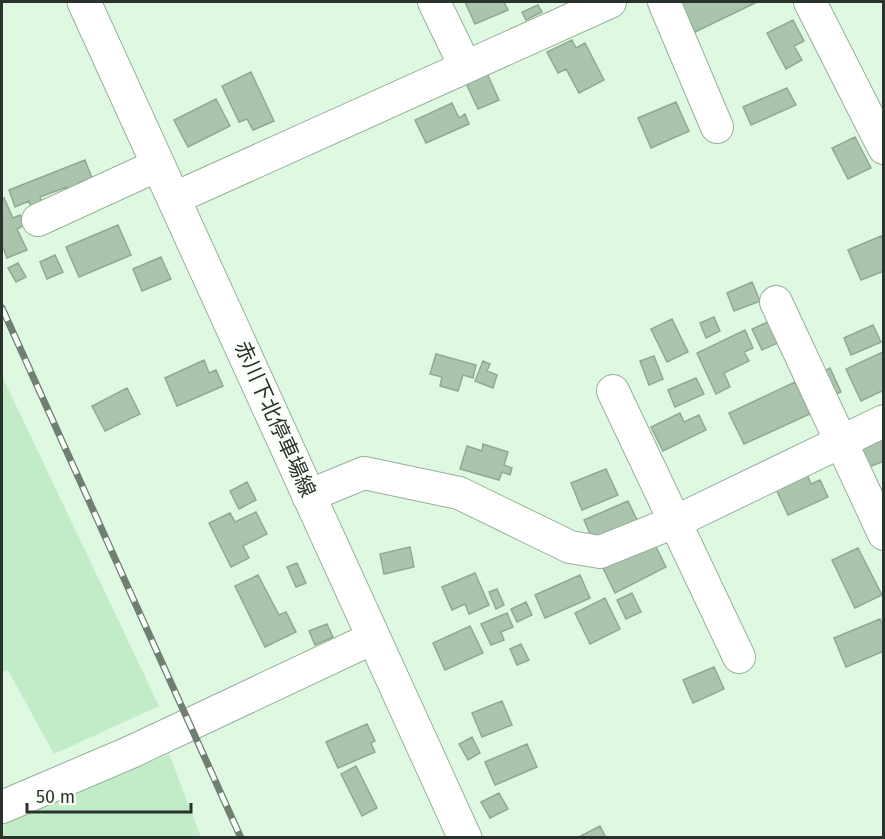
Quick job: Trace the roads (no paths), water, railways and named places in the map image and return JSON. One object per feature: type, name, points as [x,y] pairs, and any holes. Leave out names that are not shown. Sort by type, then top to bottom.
[{"type":"main road","name":"赤川下北停車場線","points":[[84,2],[263,389],[308,496],[465,837]]},
{"type":"street","points":[[434,2],[465,66]]},
{"type":"street","points":[[664,2],[717,127]]},
{"type":"street","points":[[810,2],[884,148]]},
{"type":"street","points":[[175,198],[602,3]]},
{"type":"street","points":[[38,220],[158,165]]},
{"type":"street","points":[[776,302],[884,534]]},
{"type":"street","points":[[613,391],[677,521],[739,657]]},
{"type":"street","points":[[308,496],[364,473],[459,493],[570,547],[600,552],[677,521],[884,421]]},
{"type":"street","points":[[2,807],[131,753],[373,638]]},
{"type":"railway","points":[[2,308],[241,838]]}]
